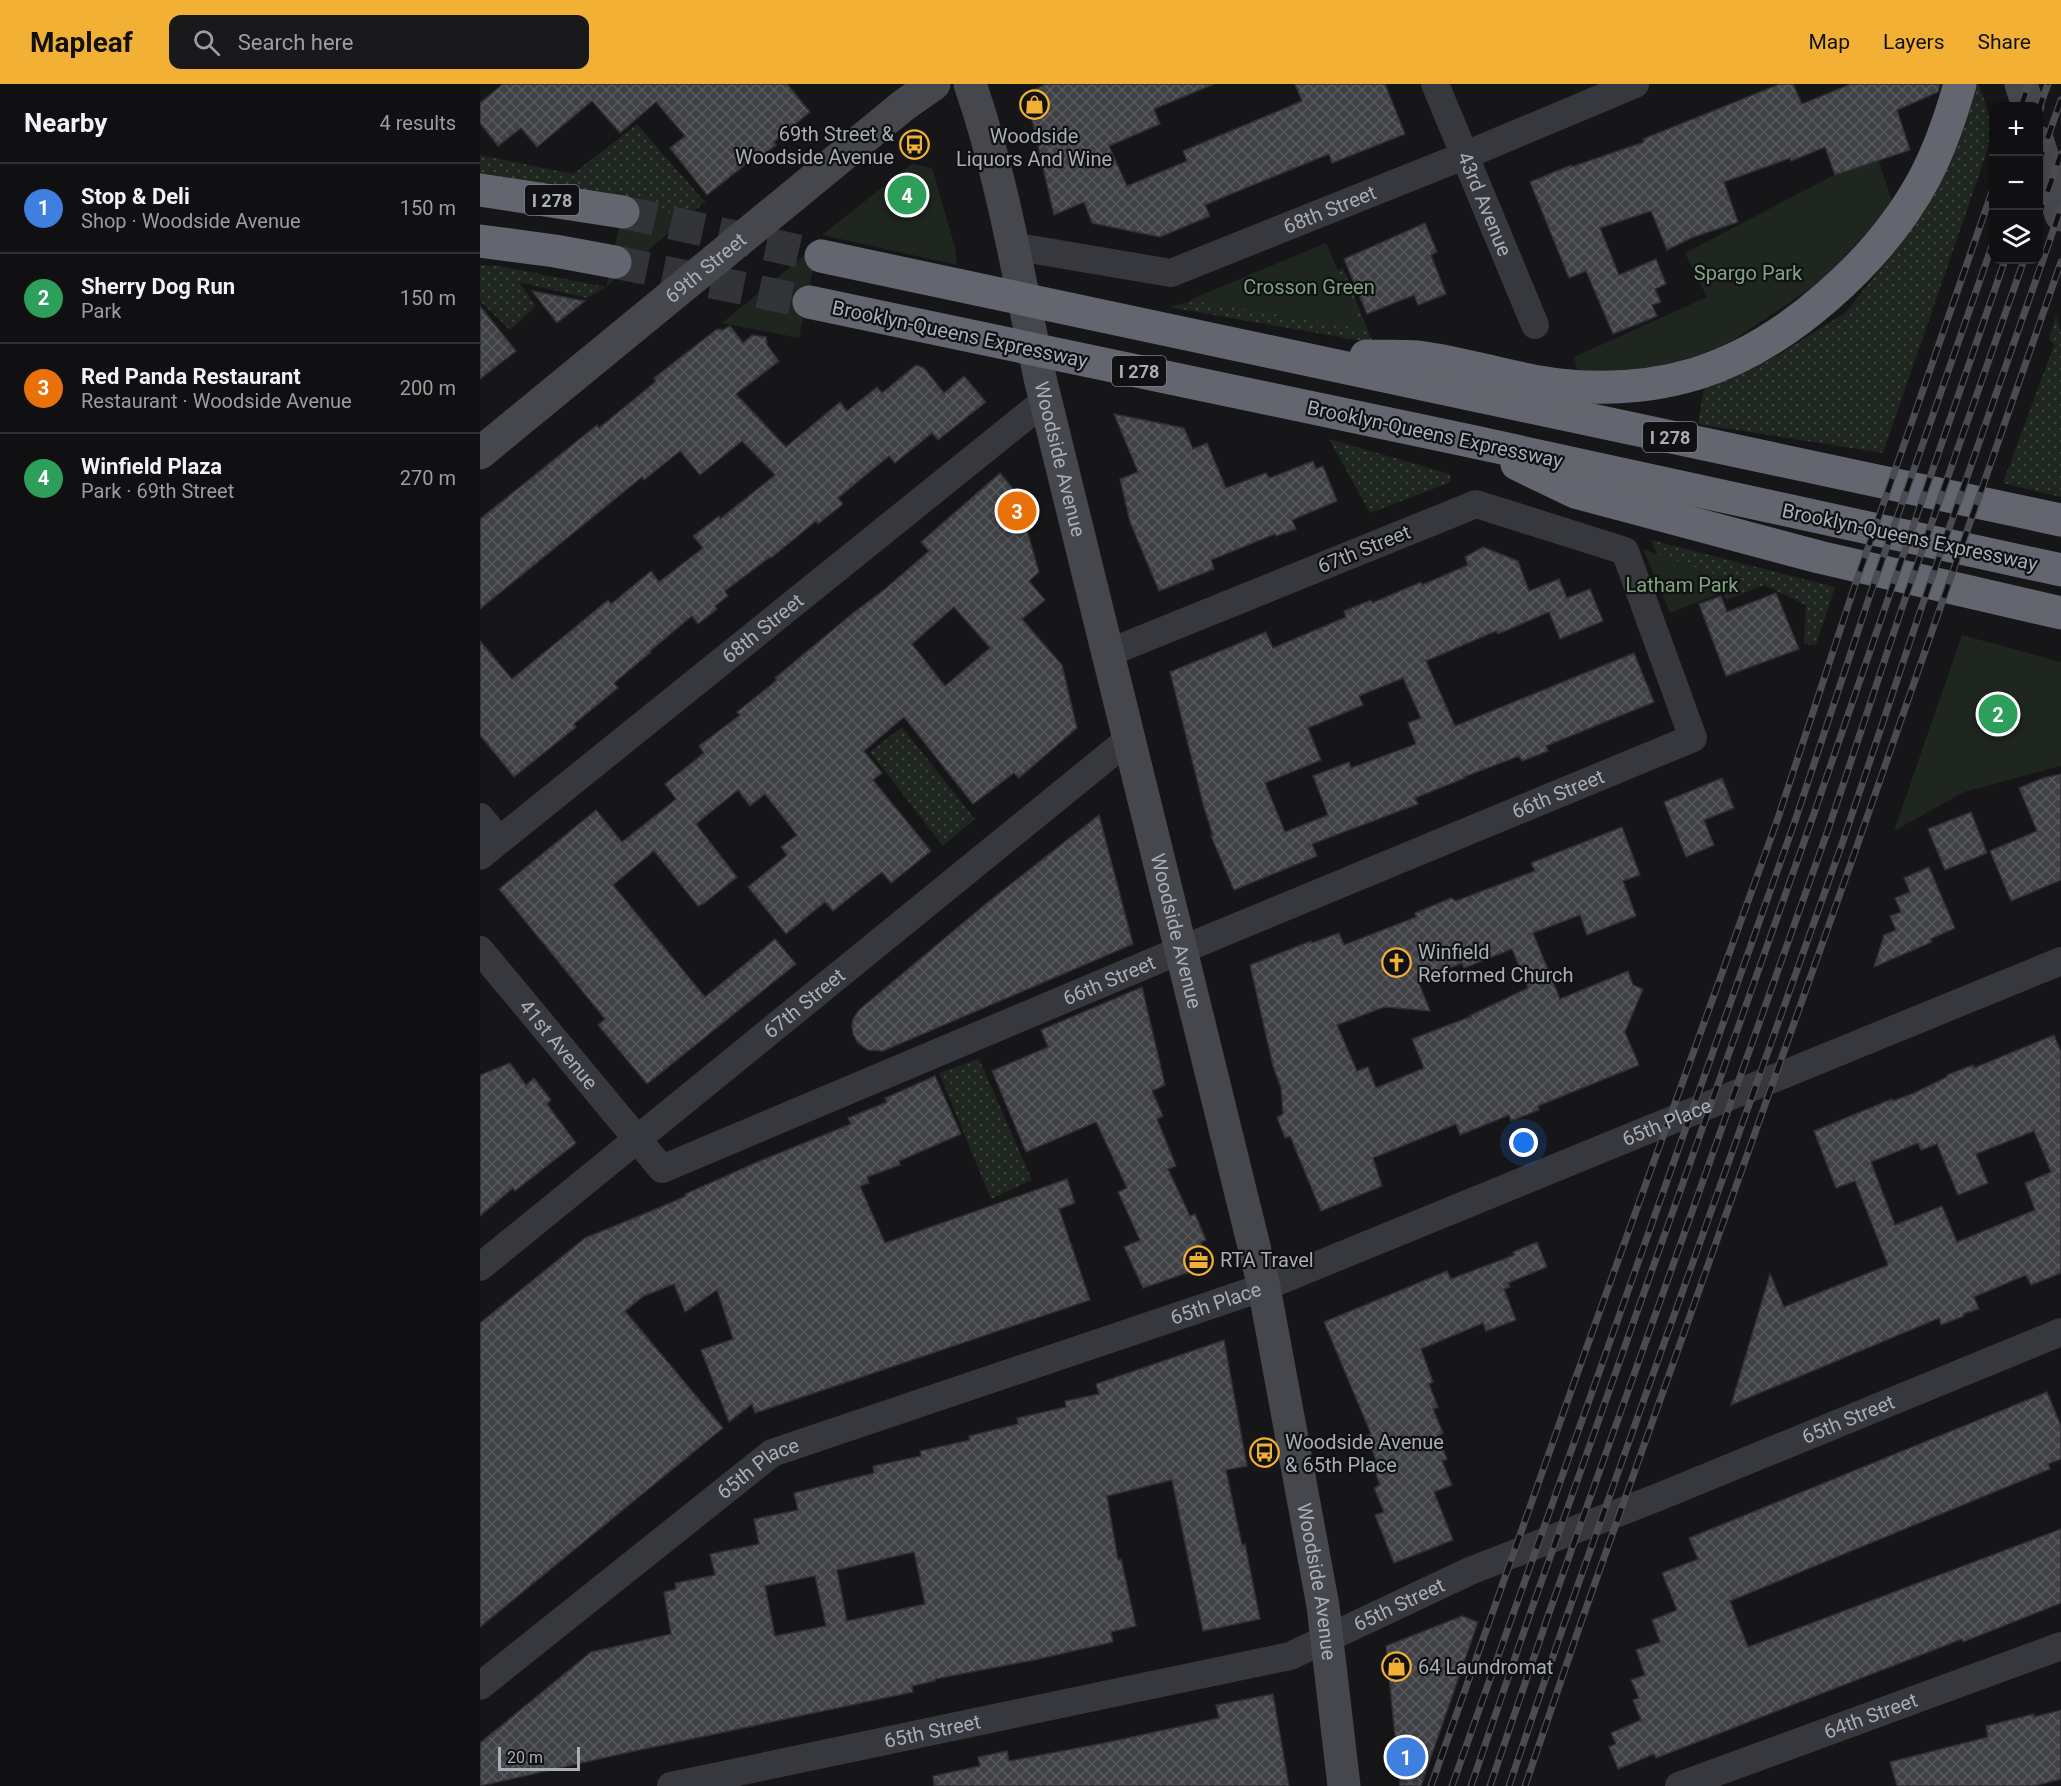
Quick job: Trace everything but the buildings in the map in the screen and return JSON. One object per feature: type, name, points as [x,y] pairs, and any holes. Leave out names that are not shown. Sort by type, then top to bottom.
[{"type":"highway","points":[[1280,353],[1424,358],[1536,382],[1589,387],[1617,387],[1664,381],[1694,375],[1720,365],[1770,338],[1797,320],[1825,298],[1882,242],[1924,178],[1941,142],[1960,84]]},
{"type":"highway","name":"I 278","points":[[480,190],[624,212]]},
{"type":"highway","points":[[480,241],[615,262]]},
{"type":"highway","name":"I 278","points":[[821,256],[2061,520]]},
{"type":"highway","name":"Brooklyn-Queens Expressway","points":[[809,302],[1470,441],[2061,570]]},
{"type":"highway","points":[[1470,441],[1575,492],[1819,557],[2061,613]]},
{"type":"street","name":"69th Street","points":[[480,453],[904,105],[934,84]]},
{"type":"street","name":"Woodside Avenue","points":[[970,84],[982,120],[1015,257],[1043,389],[1264,1287],[1328,1639],[1344,1786]]},
{"type":"street","name":"43rd Avenue","points":[[1435,84],[1535,325]]},
{"type":"street","name":"68th Street","points":[[1015,257],[1171,273],[1466,155],[1635,84]]},
{"type":"street","points":[[2021,84],[2027,102]]},
{"type":"street","points":[[2042,156],[2061,215]]},
{"type":"street","name":"68th Street","points":[[489,848],[1043,389]]},
{"type":"street","name":"67th Street","points":[[1108,653],[1476,504],[1625,551],[1693,738]]},
{"type":"street","name":"66th Street","points":[[636,1140],[662,1169],[1181,950],[1693,738]]},
{"type":"street","name":"67th Street","points":[[480,1267],[1129,739]]},
{"type":"street","points":[[480,817],[489,848]]},
{"type":"street","name":"41st Avenue","points":[[480,950],[636,1140]]},
{"type":"street","name":"65th Place","points":[[480,1686],[772,1454],[1264,1287],[2061,962]]},
{"type":"street","name":"65th Street","points":[[671,1786],[1290,1656],[1470,1571],[2060,1337]]},
{"type":"street","name":"64th Street","points":[[1679,1786],[2061,1646]]},
{"type":"green space","points":[[1977,84],[1979,84],[1989,115],[1989,146],[1883,453],[1698,424],[1704,387],[1773,358],[1845,313],[1908,235],[1963,121]]},
{"type":"green space","points":[[637,124],[705,202],[687,217],[624,203],[480,179],[480,155],[573,174]]},
{"type":"green space","name":"Spargo Park","points":[[1876,153],[1893,204],[1823,280],[1723,347],[1638,375],[1580,380],[1574,357],[1707,297],[1685,253]]},
{"type":"green space","points":[[912,164],[932,168],[955,247],[957,265],[822,235]]},
{"type":"green space","points":[[624,203],[687,217],[606,287]]},
{"type":"green space","name":"Crosson Green","points":[[1326,243],[1363,329],[1189,300]]},
{"type":"green space","points":[[818,244],[799,338],[722,323]]},
{"type":"green space","points":[[480,265],[499,266],[606,287],[587,298],[519,282],[536,306],[510,330],[480,301]]},
{"type":"green space","name":"Crosson Green","points":[[1343,268],[1373,343],[1169,307],[1224,293],[1317,281]]},
{"type":"green space","points":[[2056,316],[2061,332],[2061,497],[2003,483],[2054,345],[2049,339]]},
{"type":"green space","points":[[1329,439],[1450,474],[1451,482],[1370,513]]},
{"type":"green space","points":[[1651,540],[1835,587],[1816,645],[1804,644],[1806,605],[1764,585],[1727,600],[1721,589],[1680,603]]},
{"type":"green space","name":"Latham Park","points":[[1643,549],[1744,584],[1670,613]]},
{"type":"green space","points":[[1962,635],[2061,662],[2061,766],[1964,792],[1894,831]]},
{"type":"green space","points":[[902,727],[975,819],[943,846],[870,752]]},
{"type":"green space","points":[[979,1059],[1032,1180],[991,1199],[939,1073]]},
{"type":"tunnel","points":[[623,212],[821,256]]},
{"type":"tunnel","points":[[615,262],[809,302]]},
{"type":"railway","points":[[2022,102],[2029,84]]},
{"type":"railway","points":[[2041,102],[2048,84]]},
{"type":"railway","points":[[2041,156],[2061,100]]},
{"type":"railway","points":[[2041,210],[2061,154]]},
{"type":"railway","points":[[1431,1786],[1777,821],[1853,591],[1989,200]]},
{"type":"railway","points":[[1509,1786],[1564,1624],[1843,841],[1922,606],[2061,208]]},
{"type":"railway","points":[[1452,1786],[1795,821],[1870,595],[1989,254]]},
{"type":"railway","points":[[1525,1786],[2061,262]]},
{"type":"railway","points":[[1471,1786],[1810,825],[2004,264]]},
{"type":"railway","points":[[1490,1786],[1549,1613],[1828,830],[1904,602],[2023,264]]},
{"type":"place","name":"Woodside Liquors And Wine","points":[[1034,105]]},
{"type":"place","name":"69th Street & Woodside Avenue","points":[[915,145]]},
{"type":"place","name":"Winfield Plaza","points":[[907,195]]},
{"type":"place","name":"Red Panda Restaurant","points":[[1017,511]]},
{"type":"place","name":"Sherry Dog Run","points":[[1998,714]]},
{"type":"place","name":"Winfield Reformed Church","points":[[1397,963]]},
{"type":"place","name":"RTA Travel","points":[[1199,1260]]},
{"type":"place","name":"Woodside Avenue & 65th Place","points":[[1264,1453]]},
{"type":"place","name":"64 Laundromat","points":[[1397,1667]]},
{"type":"place","name":"Stop & Deli","points":[[1406,1757]]}]
